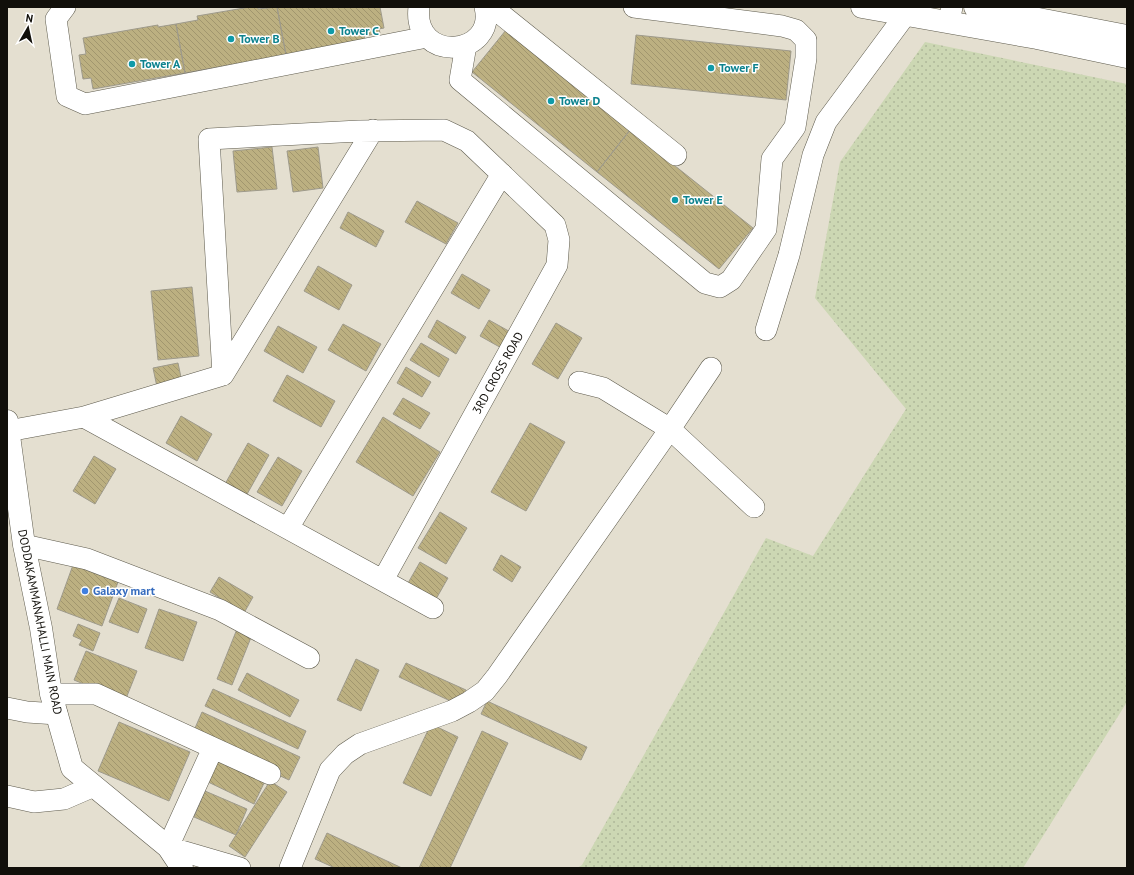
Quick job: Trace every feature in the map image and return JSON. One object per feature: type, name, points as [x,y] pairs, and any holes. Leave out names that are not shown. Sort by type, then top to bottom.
[{"type":"street","points":[[65,7],[56,19],[67,96],[85,104],[427,37]]},
{"type":"street","points":[[419,7],[420,23],[427,37],[435,43],[445,47],[455,48],[466,45],[475,39],[482,30],[486,20],[485,7]]},
{"type":"street","points":[[492,7],[676,155]]},
{"type":"street","points":[[466,45],[460,80],[705,283],[720,287],[731,280],[766,229],[772,159],[795,127],[806,58],[806,40],[796,30],[782,26],[634,7]]},
{"type":"street","points":[[862,7],[906,14],[950,15],[1037,38],[1127,56]]},
{"type":"street","points":[[975,7],[1127,36]]},
{"type":"street","points":[[766,330],[790,255],[813,155],[826,122],[906,14]]},
{"type":"street","points":[[8,426],[84,418],[223,375],[373,130]]},
{"type":"street","name":"3RD CROSS ROAD","points":[[223,375],[209,139],[373,130],[444,130],[467,141],[555,225],[559,240],[557,265],[383,580]]},
{"type":"street","points":[[288,528],[502,174]]},
{"type":"street","points":[[290,868],[330,770],[345,754],[360,744],[452,711],[485,691],[670,429],[711,368]]},
{"type":"street","points":[[579,382],[603,388],[670,429],[754,507]]},
{"type":"street","points":[[84,418],[433,608]]},
{"type":"street","name":"DODDAKAMMANAHALLI MAIN ROAD","points":[[8,426],[24,545],[41,628],[54,704],[72,768],[168,847],[182,868]]},
{"type":"street","points":[[24,545],[87,559],[220,610],[309,658]]},
{"type":"street","points":[[7,708],[27,712],[96,694],[270,774]]},
{"type":"street","points":[[213,748],[168,847],[240,868]]},
{"type":"street","points":[[7,796],[34,802],[64,799],[94,786]]},
{"type":"green space","points":[[925,42],[1127,84],[1127,702],[1023,868],[577,868],[582,865],[766,538],[813,556],[906,409],[815,298],[840,162]]},
{"type":"building","name":"Tower B","points":[[258,7],[258,9],[277,7],[286,55],[185,73],[176,24],[198,20],[197,16]]},
{"type":"building","name":"Tower C","points":[[277,7],[380,7],[384,28],[379,29],[380,33],[364,36],[365,40],[286,55]]},
{"type":"building","name":"Tower A","points":[[176,24],[185,73],[93,89],[91,78],[83,79],[79,55],[86,54],[83,38],[158,25],[158,27]]},
{"type":"building","name":"Tower D","points":[[506,30],[630,130],[597,172],[472,72]]},
{"type":"building","name":"Tower F","points":[[636,35],[791,51],[786,100],[631,84]]},
{"type":"building","name":"Tower E","points":[[630,130],[753,228],[719,269],[597,172]]},
{"type":"building","points":[[272,147],[277,189],[237,192],[233,151]]},
{"type":"building","points":[[318,147],[323,188],[293,192],[287,151]]},
{"type":"building","points":[[417,201],[458,223],[446,244],[405,222]]},
{"type":"building","points":[[348,212],[384,231],[376,247],[340,228]]},
{"type":"building","points":[[318,266],[352,285],[339,310],[304,291]]},
{"type":"building","points":[[462,274],[490,290],[479,309],[451,293]]},
{"type":"building","points":[[192,287],[199,356],[158,360],[151,291]]},
{"type":"building","points":[[437,320],[466,337],[456,354],[428,337]]},
{"type":"building","points":[[489,320],[514,334],[505,350],[480,336]]},
{"type":"building","points":[[556,323],[582,338],[558,379],[532,364]]},
{"type":"building","points":[[343,324],[381,344],[366,371],[328,350]]},
{"type":"building","points":[[278,326],[317,347],[303,373],[264,351]]},
{"type":"building","points":[[421,343],[449,359],[439,377],[410,360]]},
{"type":"building","points":[[178,363],[182,382],[157,387],[153,368]]},
{"type":"building","points":[[406,367],[431,382],[422,397],[397,383]]},
{"type":"building","points":[[287,375],[335,401],[321,427],[273,401]]},
{"type":"building","points":[[403,398],[430,413],[420,429],[393,414]]},
{"type":"building","points":[[181,416],[212,434],[197,461],[166,443]]},
{"type":"building","points":[[383,417],[440,452],[413,496],[356,462]]},
{"type":"building","points":[[530,423],[565,442],[526,511],[491,492]]},
{"type":"building","points":[[248,443],[269,455],[246,496],[225,484]]},
{"type":"building","points":[[94,456],[116,469],[95,504],[73,491]]},
{"type":"building","points":[[278,457],[302,471],[282,506],[257,492]]},
{"type":"building","points":[[440,512],[467,528],[446,564],[418,548]]},
{"type":"building","points":[[501,555],[521,567],[512,582],[493,570]]},
{"type":"building","points":[[420,562],[448,578],[436,599],[408,583]]},
{"type":"building","points":[[73,565],[118,582],[102,626],[57,609]]},
{"type":"building","points":[[219,577],[253,597],[244,613],[210,592]]},
{"type":"building","points":[[119,598],[147,609],[138,633],[109,622]]},
{"type":"building","points":[[159,609],[197,622],[183,661],[145,648]]},
{"type":"building","points":[[78,624],[100,633],[93,651],[79,645],[82,640],[73,636]]},
{"type":"building","points":[[237,629],[252,635],[232,685],[217,679]]},
{"type":"building","points":[[86,651],[137,671],[125,701],[74,680]]},
{"type":"building","points":[[356,659],[379,670],[361,711],[337,700]]},
{"type":"building","points":[[406,663],[466,690],[459,705],[399,677]]},
{"type":"building","points":[[247,673],[299,700],[290,717],[238,690]]},
{"type":"building","points":[[213,689],[306,731],[298,749],[205,706]]},
{"type":"building","points":[[487,701],[587,747],[581,760],[481,714]]},
{"type":"building","points":[[202,712],[300,757],[289,780],[192,735]]},
{"type":"building","points":[[119,722],[190,752],[169,801],[98,771]]},
{"type":"building","points":[[431,724],[458,737],[431,796],[403,783]]},
{"type":"building","points":[[482,731],[508,743],[450,868],[419,868]]},
{"type":"building","points":[[216,761],[265,781],[254,804],[206,781]]},
{"type":"building","points":[[270,781],[287,792],[245,857],[229,846]]},
{"type":"building","points":[[205,791],[247,809],[236,835],[194,817]]},
{"type":"building","points":[[327,833],[402,868],[335,868],[315,859]]},
{"type":"place","name":"Tower C","points":[[331,31]]},
{"type":"place","name":"Tower B","points":[[231,39]]},
{"type":"place","name":"Tower A","points":[[132,64]]},
{"type":"place","name":"Tower F","points":[[711,68]]},
{"type":"place","name":"Tower D","points":[[551,101]]},
{"type":"place","name":"Tower E","points":[[675,200]]},
{"type":"place","name":"Galaxy mart","points":[[85,591]]}]
